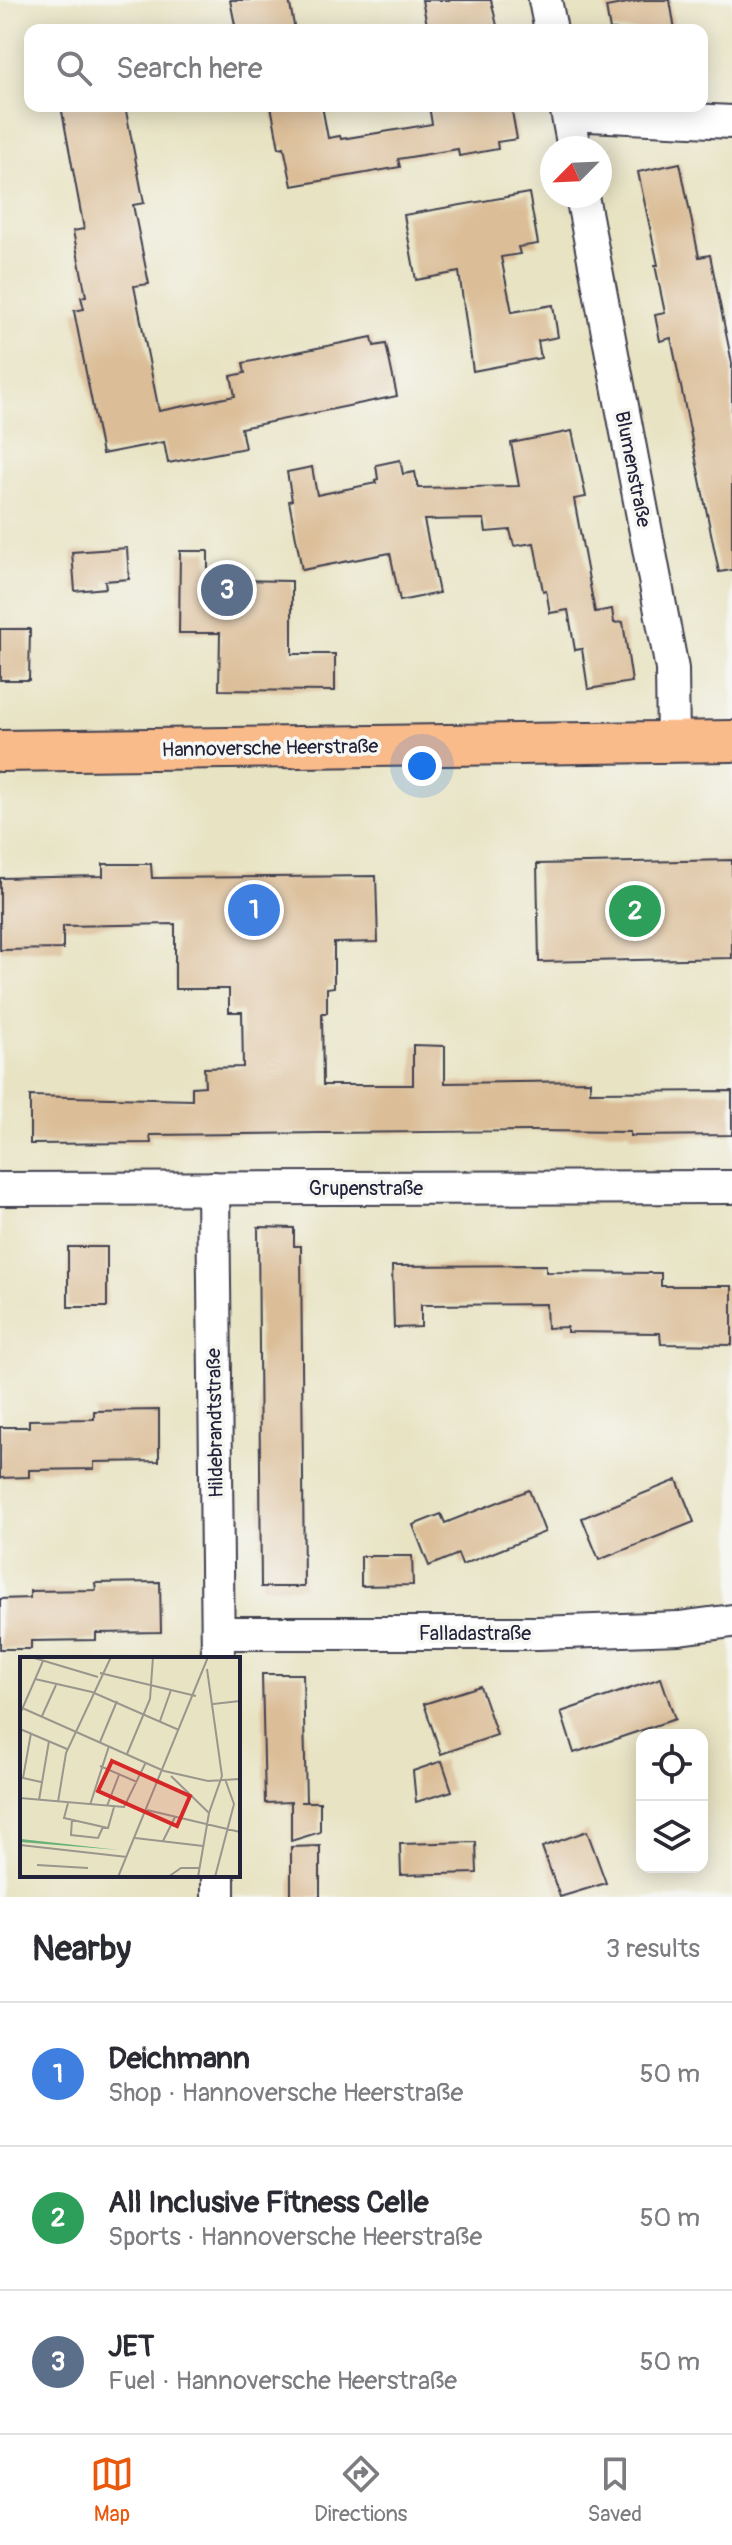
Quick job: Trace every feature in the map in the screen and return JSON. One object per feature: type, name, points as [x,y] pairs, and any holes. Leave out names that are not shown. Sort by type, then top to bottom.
[{"type":"main road","name":"Hannoversche Heerstraße","points":[[0,751],[732,741]]},
{"type":"street","points":[[545,0],[550,24]]},
{"type":"street","points":[[567,112],[572,136]]},
{"type":"street","points":[[594,112],[732,122]]},
{"type":"street","name":"Blumenstraße","points":[[584,208],[672,669],[673,743]]},
{"type":"street","name":"Grupenstraße","points":[[0,1189],[732,1187]]},
{"type":"street","name":"Hildebrandtstraße","points":[[213,1188],[218,1646]]},
{"type":"street","name":"Falladastraße","points":[[218,1646],[679,1628],[732,1621]]},
{"type":"building","points":[[230,0],[289,0],[294,24],[235,24]]},
{"type":"building","points":[[422,0],[491,0],[497,24],[427,24]]},
{"type":"building","points":[[643,0],[670,0],[674,24],[609,24],[606,7]]},
{"type":"building","points":[[62,112],[126,112],[144,203],[133,205],[149,284],[134,286],[159,411],[235,396],[231,376],[245,373],[243,363],[372,337],[374,346],[386,344],[397,396],[241,428],[245,448],[168,463],[164,442],[102,454],[74,311],[84,309],[81,297],[86,296],[73,231],[84,229]]},
{"type":"building","points":[[272,112],[323,112],[328,138],[340,136],[341,139],[432,124],[430,112],[512,112],[517,139],[497,142],[498,149],[459,156],[458,149],[398,159],[400,167],[292,186],[284,147],[279,148]]},
{"type":"building","points":[[680,163],[699,257],[710,255],[732,363],[732,570],[719,572],[671,338],[660,341],[655,315],[665,313],[638,172]]},
{"type":"building","points":[[529,193],[538,244],[518,247],[520,254],[501,257],[512,312],[553,305],[558,337],[538,341],[541,358],[473,371],[459,272],[416,280],[404,215]]},
{"type":"building","points":[[572,431],[586,497],[574,499],[595,612],[612,609],[614,623],[623,622],[632,682],[588,689],[582,649],[575,650],[568,610],[550,613],[534,543],[514,546],[510,530],[486,532],[484,519],[424,520],[439,593],[400,601],[390,553],[302,570],[289,501],[292,500],[287,472],[312,467],[317,495],[376,483],[376,465],[400,460],[403,474],[415,472],[418,488],[519,486],[511,443]]},
{"type":"building","points":[[127,548],[129,579],[105,581],[106,588],[75,591],[72,552]]},
{"type":"building","points":[[180,551],[208,551],[208,571],[218,571],[218,580],[292,581],[292,654],[335,654],[335,691],[219,690],[220,633],[179,633]]},
{"type":"building","points":[[0,629],[30,629],[29,680],[0,680]]},
{"type":"building","points":[[732,860],[732,958],[539,962],[537,864]]},
{"type":"building","points":[[103,864],[151,864],[152,878],[376,876],[378,942],[334,943],[334,987],[327,988],[327,1013],[322,1013],[323,1085],[413,1085],[413,1045],[445,1046],[445,1083],[590,1081],[590,1092],[732,1091],[732,1135],[630,1136],[630,1132],[532,1131],[150,1135],[151,1143],[30,1144],[30,1096],[192,1100],[192,1087],[205,1086],[204,1068],[243,1067],[242,1012],[229,1012],[229,989],[175,989],[175,924],[63,926],[63,949],[0,950],[0,878],[103,876]]},
{"type":"building","points":[[258,1227],[294,1228],[294,1246],[301,1246],[304,1587],[261,1587]]},
{"type":"building","points":[[68,1247],[107,1247],[107,1307],[68,1307]]},
{"type":"building","points":[[546,1265],[546,1272],[661,1273],[661,1286],[732,1286],[732,1345],[661,1344],[660,1333],[567,1332],[567,1327],[547,1328],[546,1304],[421,1305],[421,1327],[394,1328],[392,1266]]},
{"type":"building","points":[[159,1410],[159,1461],[94,1462],[94,1469],[29,1470],[29,1477],[0,1478],[0,1427],[29,1427],[29,1420],[94,1419],[94,1411]]},
{"type":"building","points":[[677,1480],[694,1522],[599,1560],[582,1518]]},
{"type":"building","points":[[529,1490],[545,1532],[462,1565],[458,1554],[429,1566],[413,1525],[441,1514],[445,1523]]},
{"type":"building","points":[[361,1556],[412,1556],[413,1585],[361,1586]]},
{"type":"building","points":[[160,1582],[161,1632],[96,1633],[96,1640],[31,1641],[31,1649],[0,1649],[0,1599],[30,1598],[30,1591],[96,1590],[95,1583]]},
{"type":"building","points":[[262,1674],[303,1674],[306,1802],[320,1802],[320,1832],[291,1841],[291,1802],[265,1803]]},
{"type":"building","points":[[661,1678],[675,1719],[636,1729],[636,1732],[574,1753],[561,1712]]},
{"type":"building","points":[[480,1686],[497,1735],[441,1754],[424,1704]]},
{"type":"building","points":[[442,1761],[452,1791],[416,1802],[413,1771]]},
{"type":"building","points":[[587,1831],[606,1883],[560,1897],[542,1847]]},
{"type":"building","points":[[476,1842],[477,1873],[401,1875],[400,1844]]},
{"type":"building","points":[[320,1846],[320,1897],[291,1897],[291,1847]]},
{"type":"place","name":"JET","points":[[227,590]]},
{"type":"place","name":"Deichmann","points":[[254,910]]},
{"type":"place","name":"All Inclusive Fitness Celle","points":[[635,911]]}]
